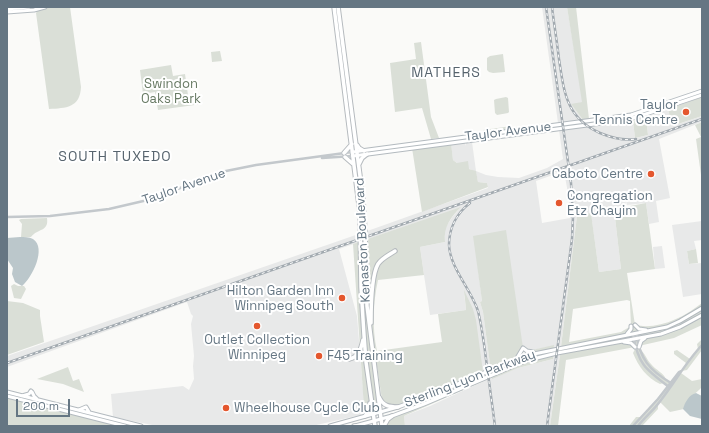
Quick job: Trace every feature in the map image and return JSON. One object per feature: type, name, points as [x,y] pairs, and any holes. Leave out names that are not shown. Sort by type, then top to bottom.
[{"type":"main road","points":[[7,9],[29,7]]},
{"type":"main road","points":[[7,12],[34,10],[45,7]]},
{"type":"main road","name":"Kenaston Boulevard","points":[[334,7],[354,144]]},
{"type":"main road","name":"Kenaston Boulevard","points":[[338,7],[355,154],[354,165],[360,223],[361,287],[364,335],[375,426]]},
{"type":"main road","name":"Taylor Avenue","points":[[355,154],[632,115],[702,91]]},
{"type":"main road","name":"Taylor Avenue","points":[[365,152],[626,120],[702,95]]},
{"type":"main road","points":[[354,165],[345,155],[354,144],[365,152],[359,165]]},
{"type":"main road","name":"Kenaston Boulevard","points":[[355,154],[359,165],[365,222],[366,288],[370,338],[383,426]]},
{"type":"main road","points":[[370,338],[373,282],[376,268],[382,260],[395,252]]},
{"type":"main road","name":"Sterling Lyon Parkway","points":[[330,426],[398,407],[446,389],[517,358],[537,352],[667,327],[680,322],[702,308]]},
{"type":"main road","name":"Sterling Lyon Parkway","points":[[354,426],[392,416],[424,404],[525,361],[661,334],[680,327],[702,315]]},
{"type":"main road","points":[[625,335],[633,326],[641,330],[649,331]]},
{"type":"main road","points":[[342,355],[349,359],[356,356],[360,352],[364,335]]},
{"type":"main road","points":[[623,341],[631,343],[637,347],[647,336]]},
{"type":"main road","points":[[517,358],[523,348],[527,351],[537,352]]},
{"type":"main road","points":[[22,396],[28,395],[32,391],[34,396],[39,400]]},
{"type":"main road","points":[[7,392],[141,426]]},
{"type":"main road","points":[[378,394],[385,405],[398,407]]},
{"type":"main road","points":[[7,396],[125,426]]},
{"type":"main road","points":[[365,416],[370,410],[371,398]]},
{"type":"main road","points":[[383,426],[392,416]]},
{"type":"street","name":"Taylor Avenue","points":[[7,217],[50,216],[122,207],[152,199],[221,172],[249,166],[355,154]]},
{"type":"street","points":[[634,334],[640,360],[646,370],[669,387]]},
{"type":"street","points":[[638,426],[658,404],[671,384],[702,345]]},
{"type":"street","points":[[637,347],[649,367],[671,384]]},
{"type":"street","points":[[633,426],[669,387]]},
{"type":"shaded area","points":[[542,7],[567,7],[583,102],[572,105],[583,120],[589,125],[593,127],[633,121],[635,138],[648,135],[646,117],[668,109],[672,126],[702,116],[702,122],[659,139],[670,198],[656,201],[659,222],[649,224],[646,203],[627,205],[626,201],[625,207],[614,209],[621,269],[599,272],[591,214],[577,216],[550,426],[405,426],[404,416],[430,406],[484,381],[464,292],[466,310],[430,315],[420,247],[445,242],[445,228],[460,208],[339,249],[357,316],[365,414],[312,426],[157,426],[113,417],[111,394],[183,386],[189,390],[194,379],[194,356],[191,324],[193,316],[187,302],[7,367],[7,356],[488,188],[487,183],[478,182],[476,172],[453,160],[451,145],[465,143],[466,146],[466,143],[472,142],[476,171],[486,175],[519,178],[547,168],[563,159],[559,130],[586,127],[578,120],[558,123]],"holes":[[[564,171],[569,199],[570,218],[542,223],[536,181]],[[474,236],[523,348],[532,350],[554,346],[553,359],[518,368],[492,378],[483,312],[480,302],[482,301]]]},
{"type":"shaded area","points":[[702,221],[702,240],[694,241],[696,249],[687,251],[689,264],[702,263],[702,294],[683,297],[672,225]]},
{"type":"shaded area","points":[[28,237],[33,239],[37,243],[39,249],[34,270],[22,286],[15,282],[12,274],[13,268],[7,259],[7,238]]},
{"type":"shaded area","points":[[662,246],[665,268],[655,269],[653,247]]},
{"type":"shaded area","points":[[696,393],[702,396],[702,419],[690,416],[683,409],[691,395]]},
{"type":"green space","points":[[48,7],[70,7],[81,87],[78,99],[71,106],[49,109],[36,13],[37,11]]},
{"type":"green space","points":[[567,7],[576,7],[589,119],[583,120],[571,104],[582,102]]},
{"type":"green space","points":[[421,42],[431,117],[439,138],[431,139],[422,108],[395,112],[390,63],[416,59],[414,43]]},
{"type":"green space","points":[[220,51],[222,61],[212,62],[211,52]]},
{"type":"green space","points":[[503,54],[505,72],[489,72],[487,70],[487,58],[490,56]]},
{"type":"green space","name":"Swindon Oaks Park","points":[[171,65],[173,76],[185,74],[189,102],[202,101],[202,104],[158,110],[155,92],[143,94],[140,70]]},
{"type":"green space","points":[[506,97],[508,98],[509,112],[497,115],[495,113],[494,100]]},
{"type":"green space","name":"Taylor Tennis Centre","points":[[702,97],[702,116],[672,126],[668,109]]},
{"type":"green space","points":[[646,117],[648,135],[635,138],[633,121],[621,122]]},
{"type":"green space","points":[[702,122],[701,175],[696,139],[701,137],[695,125]]},
{"type":"green space","points":[[512,126],[513,131],[484,135],[483,130]]},
{"type":"green space","points":[[451,143],[453,160],[457,163],[468,161],[469,169],[476,171],[478,182],[487,183],[488,187],[422,212],[412,148]]},
{"type":"green space","points":[[646,203],[655,269],[627,273],[635,325],[652,326],[670,322],[702,303],[702,325],[674,338],[643,345],[639,347],[639,349],[643,352],[649,362],[664,375],[666,380],[670,382],[682,371],[681,373],[692,381],[702,379],[702,387],[686,402],[684,409],[670,412],[660,402],[658,404],[658,409],[642,426],[629,426],[636,417],[641,417],[668,386],[664,383],[660,384],[655,381],[644,371],[633,353],[635,347],[566,360],[558,426],[550,426],[577,216],[591,213],[599,272],[621,269],[614,209]],"holes":[[[627,300],[630,301],[631,326],[621,332],[569,342],[573,309]]]},
{"type":"green space","points":[[461,207],[448,223],[445,232],[445,242],[420,247],[424,275],[378,280],[374,316],[375,342],[377,351],[442,342],[438,314],[466,310],[464,290],[473,309],[476,320],[483,372],[446,389],[398,407],[388,406],[382,400],[374,347],[381,412],[373,414],[371,400],[369,412],[364,408],[353,244]]},
{"type":"green space","points":[[47,218],[45,228],[31,237],[21,237],[22,224],[19,220]]},
{"type":"green space","points":[[506,230],[523,348],[532,350],[554,345],[553,359],[518,368],[492,379],[483,312],[480,302],[482,301],[473,236]],"holes":[[[523,348],[535,353],[518,357]]]},
{"type":"green space","points":[[696,249],[698,263],[689,264],[687,251]]},
{"type":"green space","points":[[14,284],[24,286],[26,289],[21,299],[14,298],[11,286]]},
{"type":"green space","points":[[7,301],[23,303],[40,310],[44,342],[7,355]]},
{"type":"green space","points":[[702,339],[702,350],[687,370],[682,371],[686,363],[674,354],[674,351],[677,350],[690,359],[698,349],[697,344]]},
{"type":"green space","points":[[68,367],[73,381],[79,379],[84,392],[63,384],[37,379]]},
{"type":"green space","points":[[484,378],[484,381],[404,416],[405,426],[384,426],[388,419]]},
{"type":"green space","points":[[7,393],[137,426],[129,426],[7,395]]},
{"type":"green space","points":[[7,398],[118,426],[7,426]]},
{"type":"railway","points":[[546,7],[571,183],[573,217],[572,239],[547,426]]},
{"type":"railway","points":[[552,7],[565,93],[573,112],[580,120],[600,133],[618,139],[636,139]]},
{"type":"railway","points":[[7,363],[702,119]]},
{"type":"railway","points":[[470,203],[461,211],[452,227],[449,239],[450,254],[478,311],[484,341],[495,426]]},
{"type":"place","name":"Taylor Tennis Centre","points":[[686,112]]},
{"type":"place","name":"Caboto Centre","points":[[651,174]]},
{"type":"place","name":"Congregation Etz Chayim","points":[[559,203]]},
{"type":"place","name":"Hilton Garden Inn Winnipeg South","points":[[342,298]]},
{"type":"place","name":"Outlet Collection Winnipeg","points":[[257,326]]},
{"type":"place","name":"F45 Training","points":[[319,356]]},
{"type":"place","name":"Wheelhouse Cycle Club","points":[[226,408]]},
{"type":"district","name":"MATHERS","points":[[446,73]]},
{"type":"district","name":"SOUTH TUXEDO","points":[[115,157]]}]
